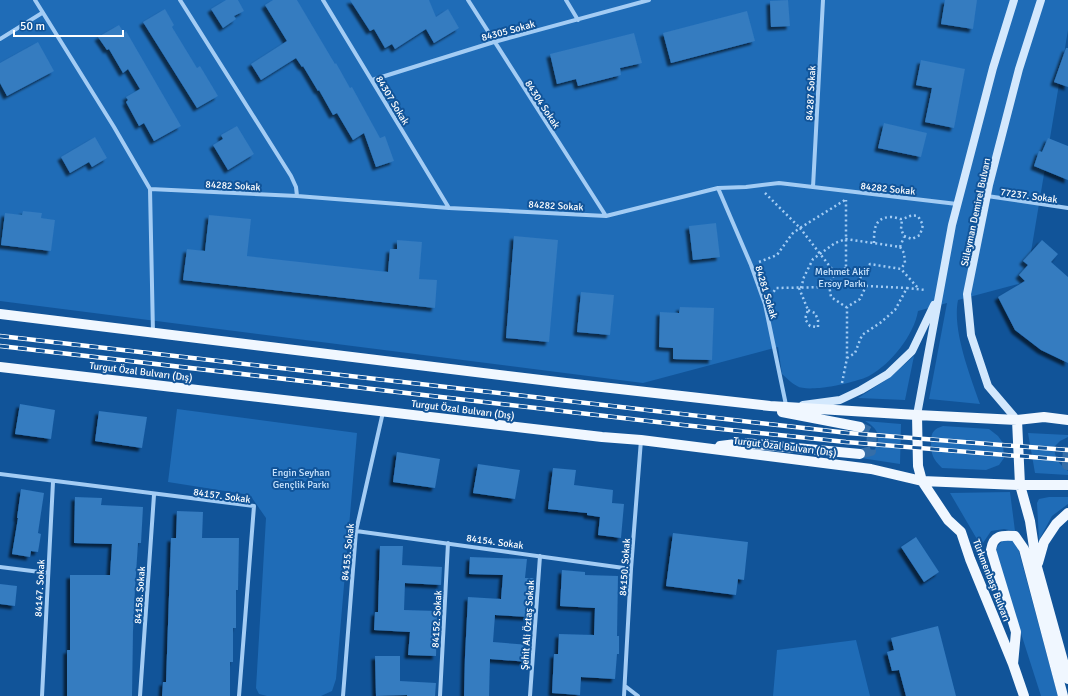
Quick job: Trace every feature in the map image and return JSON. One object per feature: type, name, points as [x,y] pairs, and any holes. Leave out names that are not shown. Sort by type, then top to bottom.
[{"type":"main road","name":"Süleyman Demirel Bulvarı","points":[[917,415],[952,225],[993,68],[1014,0]]},
{"type":"main road","name":"Süleyman Demirel Bulvarı","points":[[1017,420],[988,386],[971,335],[967,294],[987,196],[1019,69],[1041,0]]},
{"type":"main road","points":[[770,406],[840,400],[861,390],[888,374],[912,351],[939,295]]},
{"type":"main road","points":[[0,314],[566,383],[770,406],[1017,420],[1044,417],[1068,420]]},
{"type":"main road","name":"Turgut Özal Bulvarı (Dış)","points":[[0,367],[602,437],[641,440],[871,469],[922,481],[1020,485],[1068,485]]},
{"type":"main road","points":[[770,406],[780,412],[860,427]]},
{"type":"main road","points":[[917,415],[918,466],[922,481]]},
{"type":"main road","points":[[1017,420],[1020,485],[1030,521],[1037,567],[1068,679]]},
{"type":"main road","points":[[702,448],[744,443],[860,454]]},
{"type":"main road","name":"Türkmenbaşı Bulvarı","points":[[922,481],[948,520],[961,532],[970,559],[1013,664],[1024,696]]},
{"type":"main road","points":[[1037,567],[1044,542],[1056,524],[1068,513]]},
{"type":"main road","points":[[1013,664],[1016,632],[990,550],[996,538],[1004,535],[1015,536],[1024,550],[1063,696]]},
{"type":"street","points":[[35,0],[114,127],[150,189],[153,333]]},
{"type":"street","points":[[180,0],[291,176],[298,196]]},
{"type":"street","name":"84307 Sokak","points":[[323,0],[449,208]]},
{"type":"street","name":"84304 Sokak","points":[[468,0],[606,216]]},
{"type":"street","points":[[566,0],[578,20]]},
{"type":"street","name":"84305 Sokak","points":[[372,80],[494,42],[649,0]]},
{"type":"street","name":"84287 Sokak","points":[[813,187],[823,0]]},
{"type":"street","points":[[0,39],[42,13]]},
{"type":"street","name":"84282 Sokak","points":[[150,189],[298,196],[449,208],[606,216],[718,188],[779,183],[957,204]]},
{"type":"street","name":"84281 Sokak","points":[[718,188],[751,265],[765,304],[786,405]]},
{"type":"street","name":"77237. Sokak","points":[[987,196],[1068,208]]},
{"type":"street","name":"84155. Sokak","points":[[343,696],[356,531],[383,412]]},
{"type":"street","name":"84150. Sokak","points":[[624,696],[631,569],[641,440]]},
{"type":"street","name":"84157. Sokak","points":[[0,474],[154,495],[254,506],[239,696]]},
{"type":"street","name":"84147. Sokak","points":[[42,696],[53,482]]},
{"type":"street","name":"84158. Sokak","points":[[140,696],[154,495]]},
{"type":"street","name":"84154. Sokak","points":[[356,531],[631,569]]},
{"type":"street","name":"84152. Sokak","points":[[440,696],[448,543]]},
{"type":"street","name":"Şehit Ali Öztaş Sokak","points":[[530,696],[540,556]]},
{"type":"street","points":[[0,567],[48,574]]},
{"type":"street","points":[[625,686],[638,696]]},
{"type":"path","points":[[757,186],[800,228],[835,273]]},
{"type":"path","points":[[846,191],[846,268]]},
{"type":"path","points":[[751,265],[777,255],[792,234],[846,199]]},
{"type":"path","points":[[874,244],[874,227],[882,219],[892,217],[902,219],[911,215],[918,216],[923,225],[920,235],[912,239],[904,236]]},
{"type":"path","points":[[901,269],[905,263],[904,254],[900,247],[904,236],[901,229],[902,219]]},
{"type":"path","points":[[808,310],[815,313],[818,320],[818,327],[810,326],[805,319],[808,310],[800,288],[813,259],[835,243],[846,239],[900,247]]},
{"type":"path","points":[[860,276],[870,264],[901,269],[919,289]]},
{"type":"path","points":[[846,268],[835,273],[829,285],[831,297],[846,307]]},
{"type":"path","points":[[846,268],[860,276],[866,286]]},
{"type":"path","points":[[866,286],[925,290]]},
{"type":"path","points":[[846,307],[860,299],[866,286]]},
{"type":"path","points":[[765,304],[776,288],[829,287]]},
{"type":"path","points":[[847,358],[855,353],[862,335],[880,323],[895,310],[907,288]]},
{"type":"path","points":[[842,383],[847,358],[846,307]]},
{"type":"green space","name":"Mehmet Akif Ersoy Parkı","points":[[0,0],[1068,0],[1068,30],[1026,282],[958,300],[957,312],[960,338],[967,366],[980,404],[929,399],[947,303],[918,311],[916,320],[907,339],[885,364],[869,376],[827,387],[803,388],[791,382],[782,374],[778,347],[643,383],[0,301]]},
{"type":"green space","points":[[914,356],[905,400],[858,398],[889,378]]},
{"type":"green space","name":"Engin Seyhan Gençlik Parkı","points":[[177,409],[357,433],[336,679],[332,691],[321,696],[267,696],[259,694],[256,688],[266,518],[250,495],[168,482]]},
{"type":"green space","points":[[865,421],[901,424],[900,464],[861,458],[874,451],[878,440],[876,430],[872,425]]},
{"type":"green space","points":[[943,426],[989,429],[998,436],[1003,443],[1004,458],[999,465],[986,470],[942,468],[933,456],[931,442],[934,431]]},
{"type":"green space","points":[[1028,433],[1068,435],[1068,437],[1060,441],[1054,447],[1056,458],[1068,471],[1068,475],[1035,473]]},
{"type":"green space","points":[[1010,492],[1015,531],[1004,529],[991,531],[981,546],[950,493]]},
{"type":"green space","points":[[1049,497],[1068,497],[1068,504],[1052,516],[1039,540],[1037,503],[1039,499]]},
{"type":"green space","points":[[1013,540],[1018,548],[1058,696],[1041,696],[996,555],[997,547],[1002,541]]},
{"type":"green space","points":[[856,640],[870,696],[773,696],[777,650]]},
{"type":"building","points":[[226,0],[238,0],[244,11],[234,16],[236,19],[223,28],[211,9]]},
{"type":"building","points":[[273,0],[297,0],[350,88],[352,87],[380,138],[385,136],[394,161],[376,167],[364,133],[353,140],[337,113],[333,115],[319,90],[318,91],[303,66],[302,67],[296,58],[261,80],[251,64],[287,41],[265,5]]},
{"type":"building","points":[[350,0],[429,0],[436,17],[448,9],[459,28],[434,43],[426,29],[395,49],[392,44],[385,48],[374,29],[370,31]]},
{"type":"building","points":[[788,0],[790,26],[771,27],[770,1]]},
{"type":"building","points":[[945,0],[977,0],[973,29],[941,24]]},
{"type":"building","points":[[165,9],[174,25],[172,27],[197,68],[200,66],[218,96],[197,108],[143,22]]},
{"type":"building","points":[[747,11],[755,41],[671,63],[663,33]]},
{"type":"building","points":[[119,25],[124,33],[126,31],[181,126],[154,141],[144,123],[139,126],[126,102],[128,100],[126,97],[140,89],[128,69],[123,73],[109,49],[107,50],[98,37]]},
{"type":"building","points":[[634,33],[642,63],[620,68],[621,75],[578,86],[576,79],[557,84],[550,54]]},
{"type":"building","points":[[38,42],[54,71],[7,96],[0,83],[0,63]]},
{"type":"building","points":[[1066,48],[1068,48],[1068,87],[1054,82]]},
{"type":"building","points":[[921,60],[965,69],[954,128],[925,122],[932,88],[916,85]]},
{"type":"building","points":[[884,123],[927,133],[921,157],[878,148]]},
{"type":"building","points":[[237,126],[254,154],[228,170],[213,145],[223,139],[221,135]]},
{"type":"building","points":[[95,137],[107,158],[92,167],[89,162],[70,173],[61,157]]},
{"type":"building","points":[[1048,138],[1068,146],[1068,180],[1034,166],[1039,151],[1042,152]]},
{"type":"building","points":[[23,211],[42,213],[41,218],[55,220],[51,251],[1,245],[5,213],[22,215]]},
{"type":"building","points":[[209,215],[251,219],[247,256],[388,272],[390,249],[397,249],[397,240],[422,242],[419,279],[437,280],[435,308],[183,280],[187,249],[205,251]]},
{"type":"building","points":[[716,223],[720,257],[693,260],[689,226]]},
{"type":"building","points":[[514,236],[558,240],[549,342],[506,338]]},
{"type":"building","points":[[1042,240],[1058,254],[1051,262],[1068,277],[1068,363],[1041,350],[1015,330],[998,297],[1025,281],[1019,275],[1028,265],[1023,261]]},
{"type":"building","points":[[581,292],[614,295],[610,335],[577,332]]},
{"type":"building","points":[[680,307],[714,308],[712,360],[673,359],[673,348],[659,347],[660,312],[679,313]]},
{"type":"building","points":[[20,404],[55,410],[51,439],[15,434]]},
{"type":"building","points":[[99,411],[147,417],[142,448],[95,441]]},
{"type":"building","points":[[397,452],[440,459],[435,488],[393,482]]},
{"type":"building","points":[[478,464],[520,470],[515,499],[473,493]]},
{"type":"building","points":[[553,468],[576,470],[574,485],[613,490],[612,503],[624,504],[621,538],[598,535],[600,517],[587,515],[587,513],[548,509]]},
{"type":"building","points":[[21,489],[44,493],[38,533],[41,534],[38,552],[31,551],[30,557],[12,554]]},
{"type":"building","points":[[75,497],[102,498],[101,505],[143,507],[141,543],[138,543],[135,589],[132,696],[67,696],[67,650],[70,650],[70,575],[110,575],[112,544],[74,543]]},
{"type":"building","points":[[177,511],[203,512],[202,538],[239,538],[238,590],[236,590],[236,628],[233,628],[233,662],[230,662],[230,696],[162,696],[163,682],[166,682],[171,538],[176,538]]},
{"type":"building","points":[[673,533],[748,542],[744,580],[738,579],[736,595],[666,586]]},
{"type":"building","points":[[916,537],[939,572],[924,582],[901,547]]},
{"type":"building","points":[[380,546],[403,546],[402,565],[442,567],[441,585],[405,583],[404,610],[437,611],[436,656],[408,655],[410,632],[374,630],[375,612],[378,612]]},
{"type":"building","points":[[470,557],[527,559],[525,578],[534,578],[529,617],[495,615],[493,642],[530,645],[529,662],[490,659],[489,696],[464,696],[468,597],[501,599],[503,575],[469,574]]},
{"type":"building","points":[[562,570],[585,572],[585,575],[618,576],[617,636],[619,636],[619,654],[617,654],[615,679],[581,677],[580,695],[552,693],[554,654],[558,654],[559,634],[594,635],[595,608],[560,606]]},
{"type":"building","points":[[0,584],[17,586],[15,606],[0,604]]},
{"type":"building","points":[[938,626],[956,696],[906,696],[899,670],[892,671],[887,652],[894,650],[891,638]]},
{"type":"building","points":[[375,656],[400,656],[400,681],[436,683],[435,696],[376,696]]},
{"type":"tunnel","points":[[860,427],[872,433],[871,451],[860,454]]},
{"type":"tunnel","points":[[1068,447],[1068,465]]},
{"type":"railway","points":[[0,336],[848,433],[1068,450]]},
{"type":"railway","points":[[0,346],[683,425],[846,442],[1068,460]]}]
